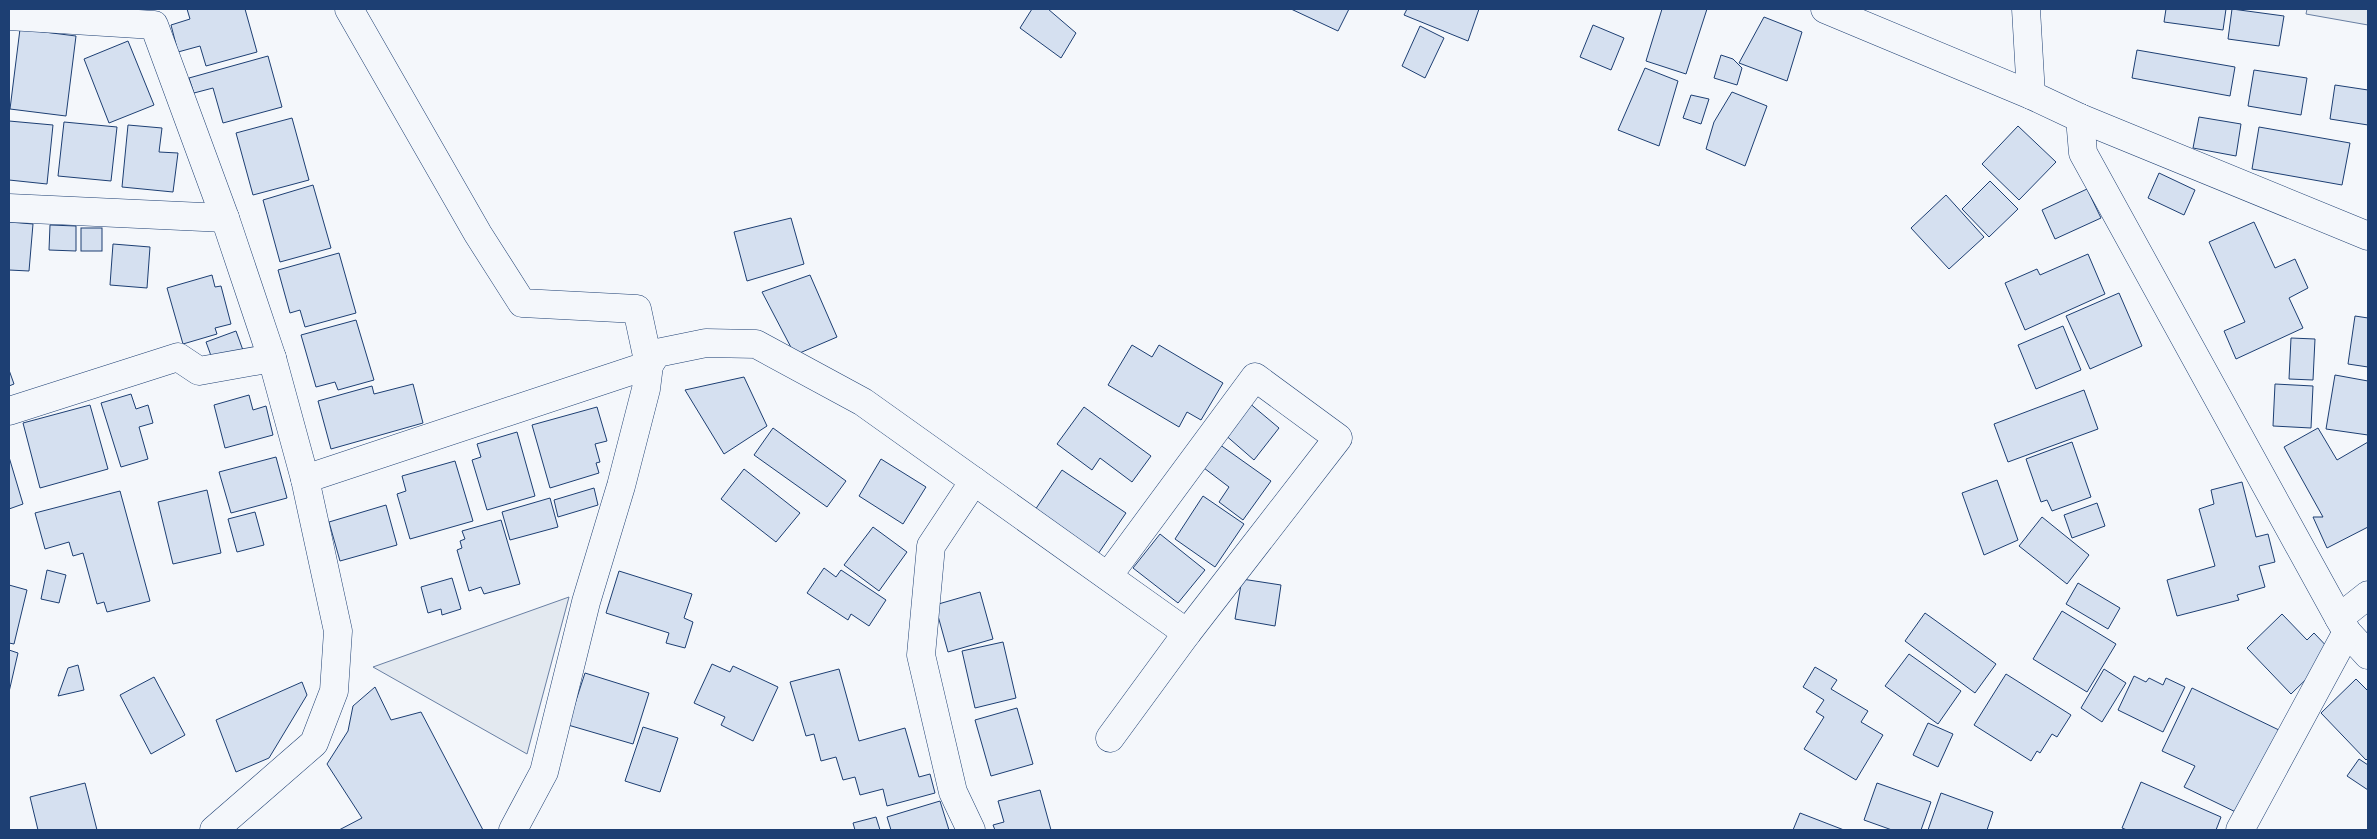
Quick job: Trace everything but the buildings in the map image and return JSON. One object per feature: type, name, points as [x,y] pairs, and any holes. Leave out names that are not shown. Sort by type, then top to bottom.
[{"type":"street","points":[[349,9],[478,234],[522,303],[637,309],[649,365],[646,389],[626,469],[586,602],[544,772],[513,830]]},
{"type":"street","points":[[1825,9],[2031,95],[2080,118],[2368,236]]},
{"type":"street","points":[[2026,9],[2031,95]]},
{"type":"street","points":[[9,16],[154,25],[225,218],[272,358],[305,479],[338,631],[334,691],[314,743],[214,830]]},
{"type":"street","points":[[2080,118],[2083,153],[2343,625],[2368,655]]},
{"type":"street","points":[[9,208],[225,218]]},
{"type":"street","points":[[305,479],[649,365],[657,353],[706,343],[756,344],[863,402],[1187,633]]},
{"type":"street","points":[[9,411],[178,357],[199,372],[272,358]]},
{"type":"street","points":[[1108,576],[1255,377],[1338,438],[1187,633],[1110,738]]},
{"type":"street","points":[[971,830],[953,792],[921,655],[931,546],[974,481]]},
{"type":"street","points":[[2240,830],[2343,625],[2368,595]]},
{"type":"shaded area","points":[[2307,9],[2368,9],[2368,25],[2306,14]]},
{"type":"shaded area","points":[[569,597],[527,754],[373,667]]}]
